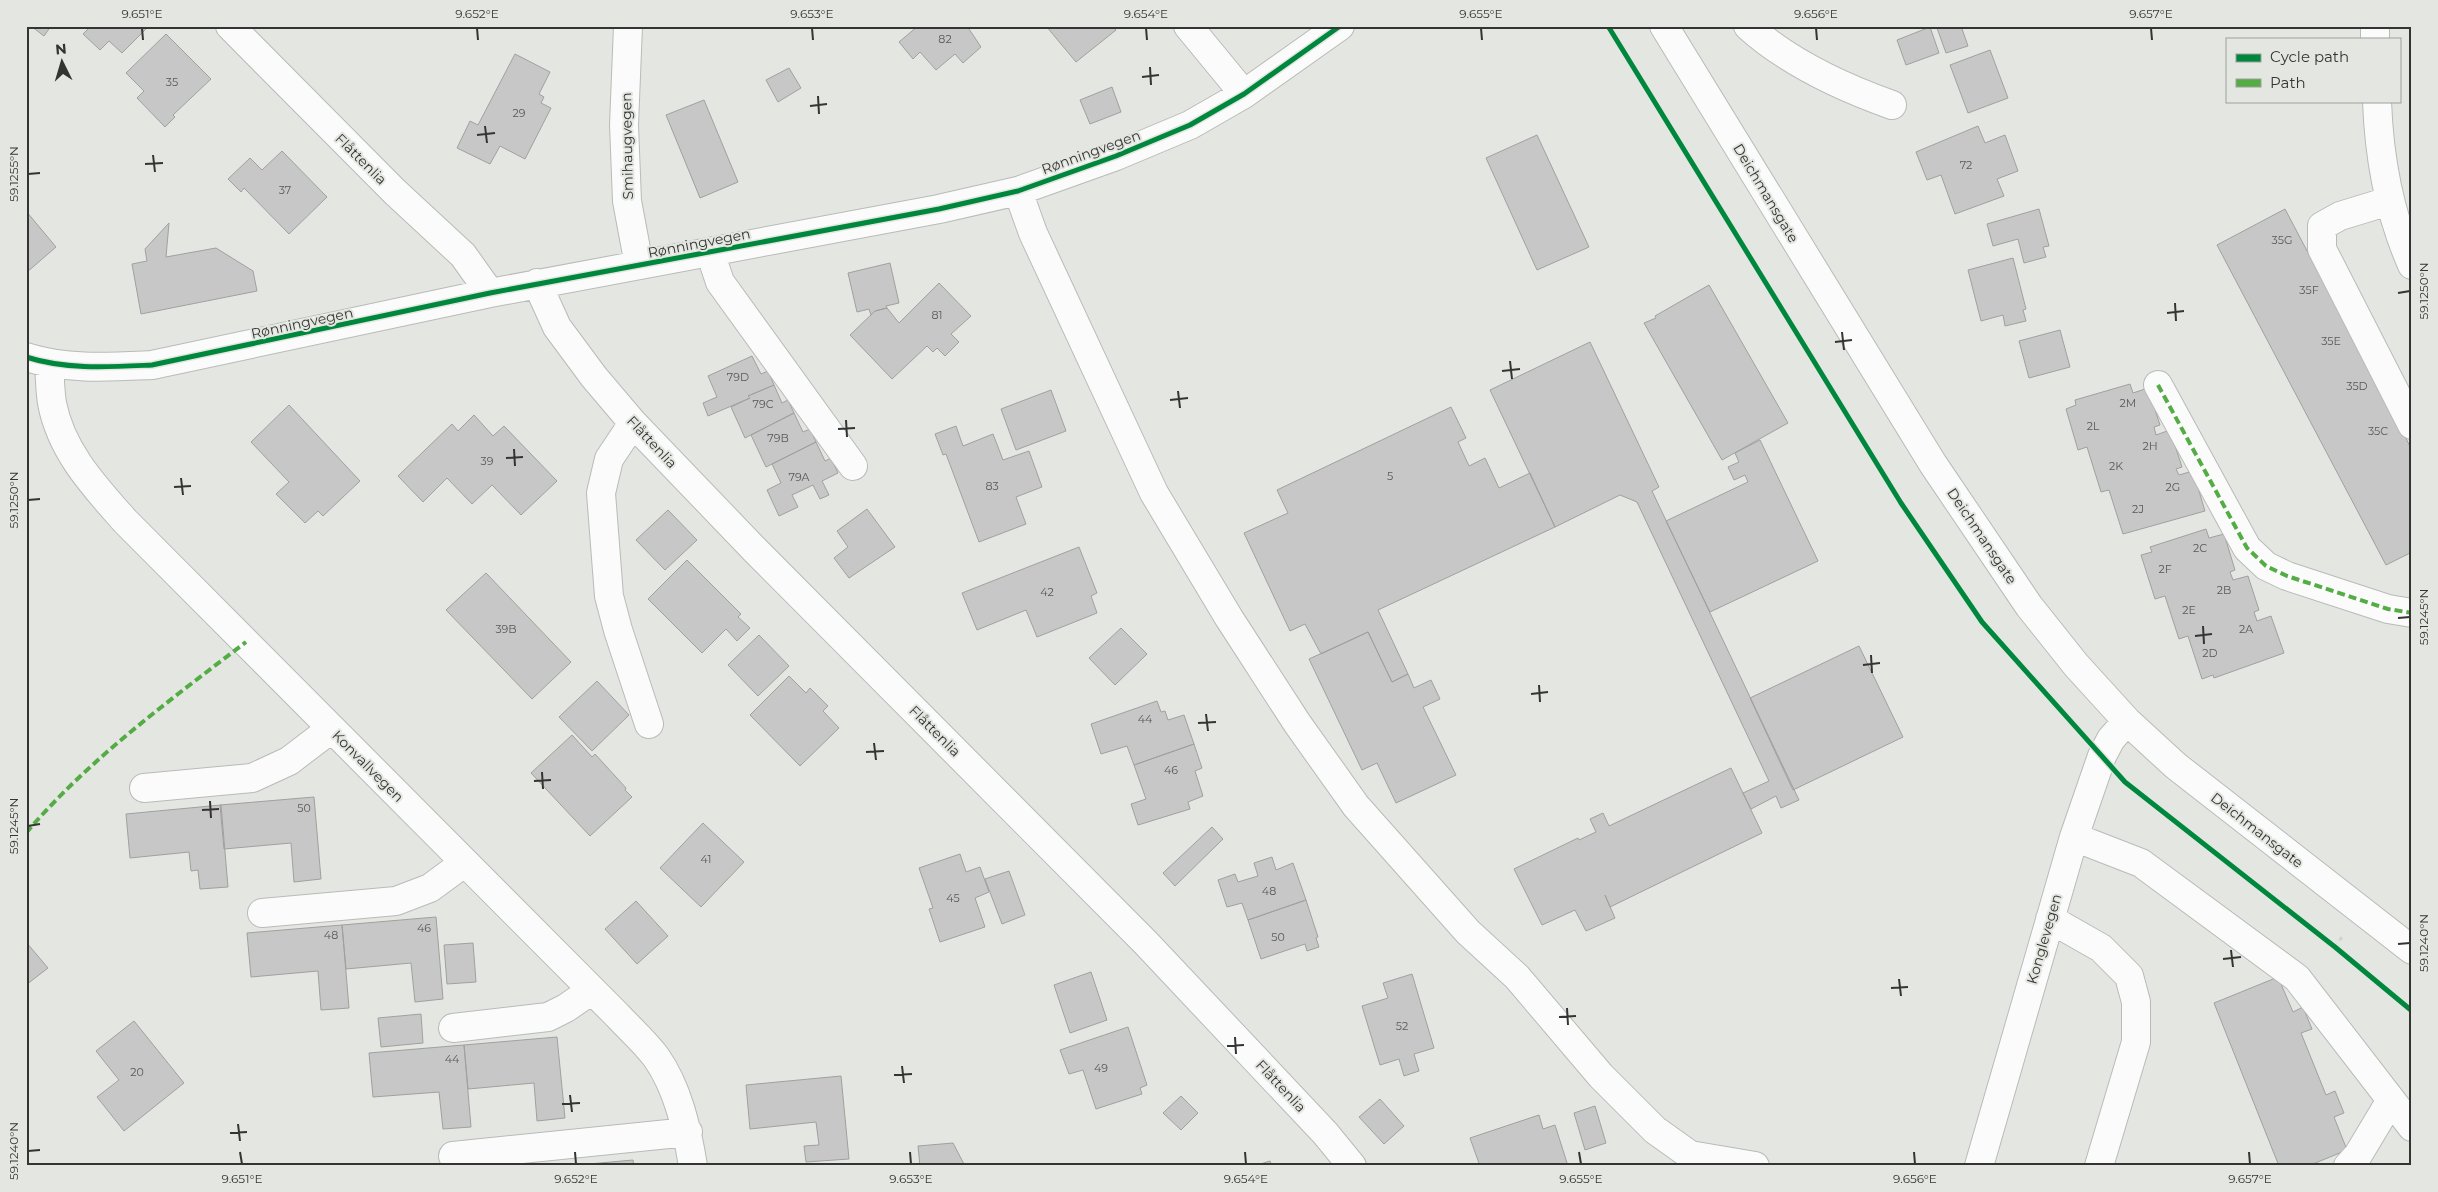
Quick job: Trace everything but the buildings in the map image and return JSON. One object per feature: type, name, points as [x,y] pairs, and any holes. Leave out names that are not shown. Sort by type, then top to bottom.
[{"type":"street","name":"Flåttenlia","points":[[230,26],[395,192],[463,255],[490,293]]},
{"type":"street","name":"Smihaugvegen","points":[[628,26],[624,126],[626,201],[639,265]]},
{"type":"street","points":[[1188,26],[1244,94]]},
{"type":"street","name":"Rønningvegen","points":[[38,361],[104,368],[152,365],[490,293],[939,209],[1018,191],[1116,156],[1190,125],[1244,94],[1340,26]]},
{"type":"street","name":"Deichmansgate","points":[[1664,26],[1938,471],[2029,606],[2076,664],[2127,721],[2176,766],[2409,942]]},
{"type":"street","points":[[1748,26],[1788,57],[1853,92],[1892,105]]},
{"type":"street","points":[[2377,102],[2378,133],[2389,202],[2410,256]]},
{"type":"street","points":[[1018,191],[1033,233],[1154,493],[1229,618],[1297,723],[1356,806],[1468,932],[1517,977],[1601,1076],[1685,1160],[1755,1166]]},
{"type":"street","points":[[2389,202],[2340,216],[2322,226],[2322,249],[2412,425]]},
{"type":"street","points":[[710,252],[720,282],[853,466]]},
{"type":"street","name":"Flåttenlia","points":[[537,284],[557,327],[594,378],[633,423],[762,556],[1146,943],[1325,1133],[1352,1166]]},
{"type":"street","name":"Konvallvegen","points":[[38,361],[64,441],[89,480],[125,521],[464,864],[592,990],[656,1058],[677,1098],[688,1132],[693,1166]]},
{"type":"street","points":[[2158,385],[2247,548],[2266,566],[2287,576],[2388,609],[2412,613]]},
{"type":"street","points":[[633,423],[609,459],[601,493],[609,596],[618,630],[649,724]]},
{"type":"street","name":"Konglevegen","points":[[1979,1166],[2074,837],[2102,756],[2111,739],[2127,721]]},
{"type":"street","points":[[144,788],[252,778],[289,761],[331,729]]},
{"type":"street","points":[[2074,837],[2141,863],[2297,978],[2412,1127]]},
{"type":"street","points":[[262,913],[396,901],[430,888],[464,864]]},
{"type":"street","points":[[2050,920],[2101,948],[2129,976],[2136,1002],[2136,1042],[2098,1166]]},
{"type":"street","points":[[452,1028],[548,1017],[566,1008],[592,990]]},
{"type":"street","points":[[2348,1166],[2358,1155],[2391,1100]]},
{"type":"street","points":[[453,1156],[688,1132]]},
{"type":"path","points":[[2328,941],[2342,953]]},
{"type":"marked path","points":[[2158,385],[2247,548],[2266,566],[2287,576],[2388,609],[2412,613]]},
{"type":"marked path","points":[[26,833],[103,755],[246,642]]},
{"type":"cycle path","points":[[26,357],[73,366],[152,365],[490,293],[939,209],[1018,191],[1116,156],[1190,125],[1244,94],[1340,26]]},
{"type":"cycle path","points":[[1608,26],[1901,503],[1982,622],[2125,782],[2335,947],[2412,1011]]}]
